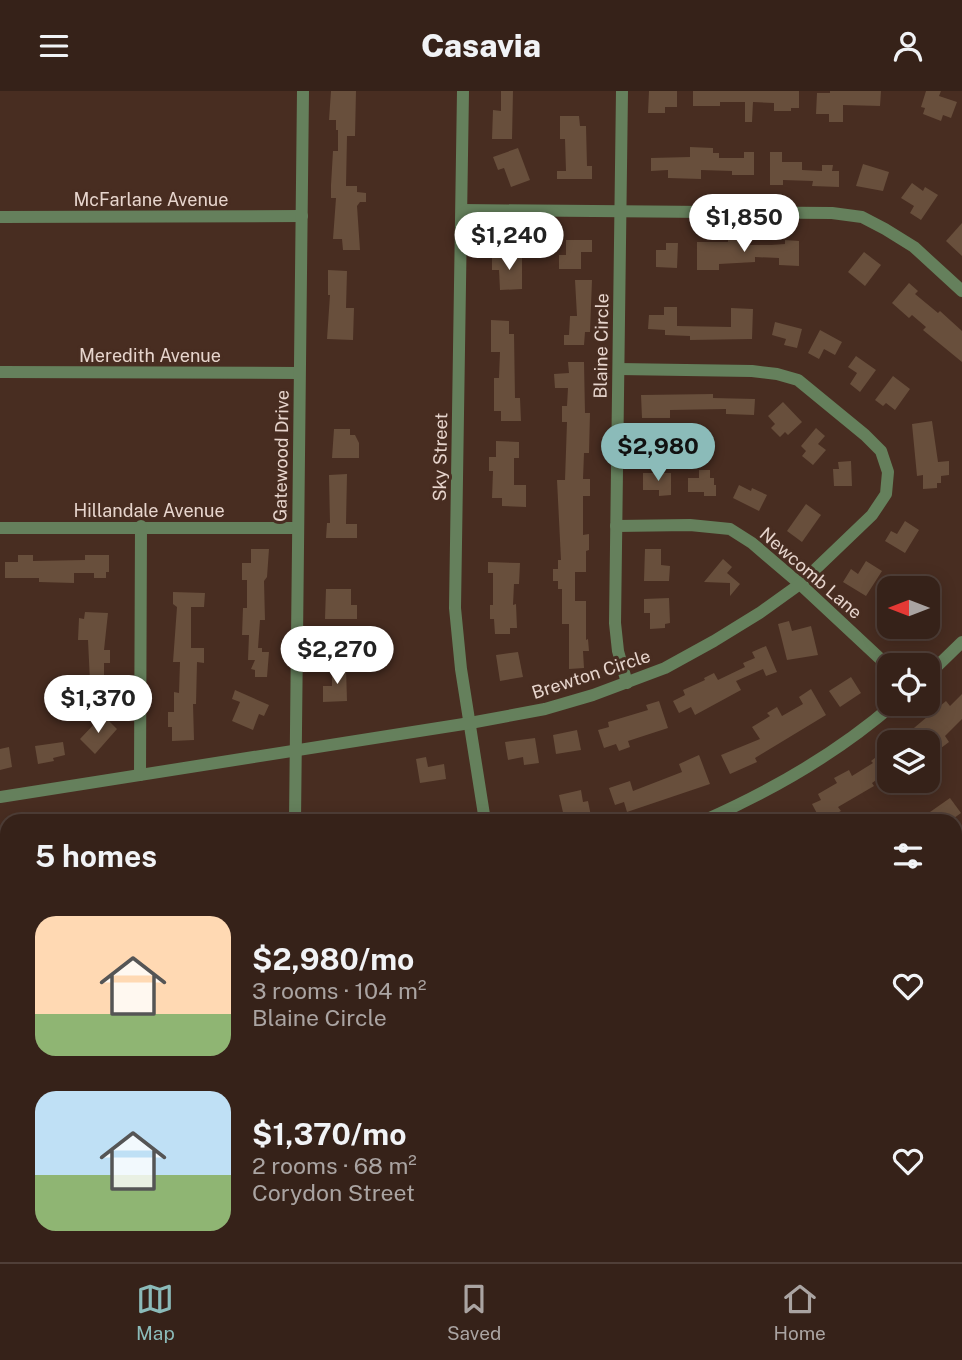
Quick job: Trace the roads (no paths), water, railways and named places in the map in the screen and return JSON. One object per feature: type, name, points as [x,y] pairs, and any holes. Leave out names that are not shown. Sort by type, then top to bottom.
[{"type":"street","name":"Gatewood Drive","points":[[295,814],[303,91]]},
{"type":"street","name":"Sky Street","points":[[463,91],[455,608],[461,669],[484,814]]},
{"type":"street","name":"Blaine Circle","points":[[622,91],[615,623],[618,651],[627,683]]},
{"type":"street","points":[[461,210],[832,213],[862,216],[914,247],[962,291]]},
{"type":"street","name":"McFarlane Avenue","points":[[0,217],[302,216]]},
{"type":"street","name":"Brewton Circle","points":[[0,797],[470,723],[545,709],[627,683],[664,668],[714,641],[800,584],[873,515],[886,494],[888,473],[881,451],[798,380],[752,371],[618,369]]},
{"type":"street","name":"Meredith Avenue","points":[[0,372],[299,373]]},
{"type":"street","name":"Newcomb Lane","points":[[616,526],[690,525],[730,529],[752,543],[800,584],[877,656]]},
{"type":"street","points":[[140,775],[141,526]]},
{"type":"street","name":"Hillandale Avenue","points":[[0,528],[298,528]]},
{"type":"street","points":[[940,663],[962,642]]},
{"type":"street","points":[[717,814],[763,792],[825,756],[878,716]]}]
